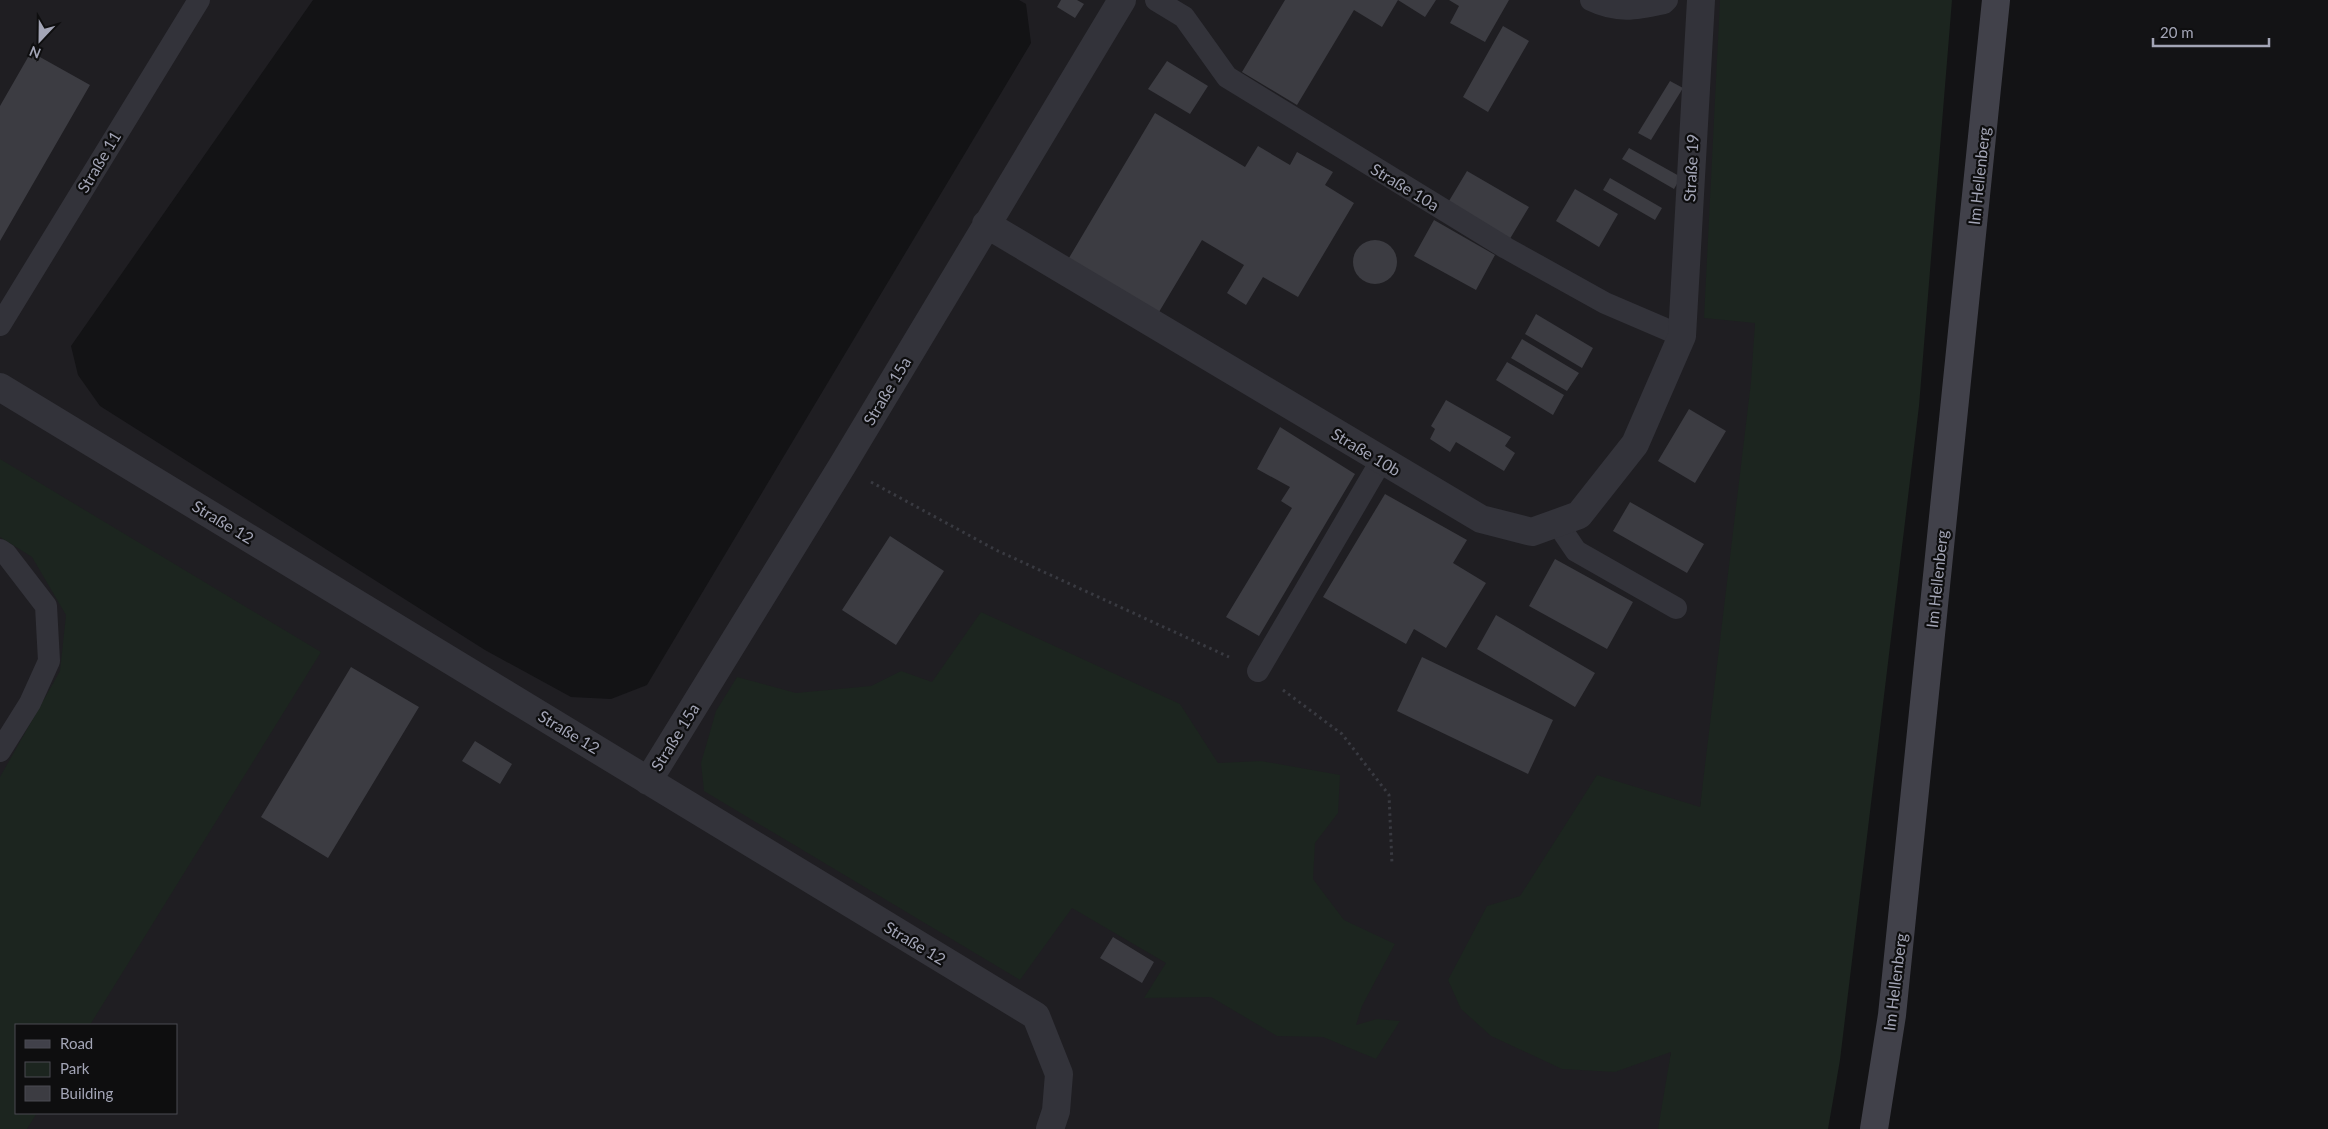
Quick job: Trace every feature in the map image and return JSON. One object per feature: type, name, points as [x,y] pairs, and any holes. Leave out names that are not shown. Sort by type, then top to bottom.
[{"type":"main road","name":"Im Hellenberg","points":[[1874,1129],[1892,1015],[1996,0]]},
{"type":"street","name":"Straße 15a","points":[[648,781],[842,466],[1122,0]]},
{"type":"street","name":"Straße 19","points":[[1682,336],[1701,0]]},
{"type":"street","name":"Straße 10b","points":[[986,224],[1481,519],[1532,532],[1579,515],[1634,444],[1682,336]]},
{"type":"street","name":"Straße 12","points":[[0,387],[1036,1016],[1059,1074],[1056,1111],[1050,1129]]},
{"type":"lane","name":"Straße 11","points":[[0,325],[199,0]]},
{"type":"lane","name":"Straße 10a","points":[[1156,0],[1184,17],[1227,77],[1506,248],[1605,303],[1682,336]]},
{"type":"lane","points":[[1591,0],[1600,4],[1632,10],[1664,3],[1667,0]]},
{"type":"lane","points":[[1258,670],[1381,461]]},
{"type":"lane","points":[[1557,523],[1576,551],[1676,608]]},
{"type":"lane","points":[[0,550],[6,554],[46,606],[48,661],[30,703],[0,751]]},
{"type":"path","points":[[842,466],[996,550],[1258,670],[1342,734],[1389,795],[1392,864]]},
{"type":"shaded area","points":[[0,0],[313,0],[71,346],[78,375],[100,406],[485,650],[571,697],[611,699],[647,685],[1031,43],[1026,4],[1019,0],[1784,0],[1762,384],[1700,808],[1662,1129],[0,1129]]},
{"type":"green space","points":[[1720,0],[1952,0],[1919,406],[1840,1060],[1828,1129],[1658,1129],[1671,1052],[1615,1072],[1562,1069],[1491,1036],[1461,1009],[1448,980],[1487,906],[1520,896],[1597,775],[1700,807],[1751,382],[1755,323],[1704,318]]},
{"type":"green space","points":[[0,459],[321,652],[91,1024],[15,1024],[15,1114],[36,1114],[27,1129],[0,1129],[0,777],[60,671],[66,615],[32,557],[0,537]]},
{"type":"green space","points":[[981,612],[1180,704],[1218,763],[1261,761],[1340,775],[1338,813],[1315,843],[1313,879],[1344,920],[1395,944],[1362,1006],[1356,1025],[1377,1019],[1400,1021],[1376,1059],[1323,1037],[1277,1036],[1211,997],[1144,998],[1166,963],[1072,908],[1020,980],[704,791],[701,763],[716,711],[737,677],[796,693],[871,686],[901,671],[932,682]]},
{"type":"building","points":[[1061,0],[1077,0],[1084,4],[1075,18],[1057,7]]},
{"type":"building","points":[[1285,0],[1398,0],[1382,27],[1354,10],[1297,105],[1242,72]]},
{"type":"building","points":[[1398,0],[1436,0],[1425,17]]},
{"type":"building","points":[[1449,0],[1509,0],[1485,42],[1450,23],[1459,6]]},
{"type":"building","points":[[1503,26],[1529,41],[1488,112],[1463,97]]},
{"type":"building","points":[[31,52],[90,85],[0,241],[0,106]]},
{"type":"building","points":[[1167,61],[1208,86],[1190,114],[1148,89]]},
{"type":"building","points":[[1670,81],[1683,88],[1651,140],[1638,133]]},
{"type":"building","points":[[1155,113],[1245,167],[1258,146],[1290,165],[1297,152],[1333,172],[1325,185],[1354,203],[1298,297],[1263,277],[1246,305],[1227,293],[1244,265],[1202,240],[1156,317],[1066,263]]},
{"type":"building","points":[[1629,148],[1681,177],[1674,189],[1622,159]]},
{"type":"building","points":[[1467,171],[1529,207],[1508,242],[1446,206]]},
{"type":"building","points":[[1610,178],[1662,208],[1655,220],[1603,190]]},
{"type":"building","points":[[1575,189],[1618,214],[1599,247],[1556,221]]},
{"type":"building","points":[[1434,220],[1495,255],[1476,290],[1414,256]]},
{"type":"building","points":[[1379,240],[1391,246],[1396,253],[1396,271],[1391,278],[1384,283],[1371,284],[1363,281],[1356,274],[1353,258],[1356,250],[1363,243]]},
{"type":"building","points":[[1536,314],[1593,348],[1582,368],[1525,334]]},
{"type":"building","points":[[1522,339],[1579,373],[1567,391],[1511,358]]},
{"type":"building","points":[[1507,362],[1564,395],[1553,415],[1496,380]]},
{"type":"building","points":[[1446,400],[1511,437],[1505,446],[1515,453],[1504,471],[1456,442],[1450,452],[1430,439],[1435,429],[1431,426]]},
{"type":"building","points":[[1689,409],[1726,431],[1695,483],[1658,461]]},
{"type":"building","points":[[1280,427],[1355,474],[1259,636],[1226,617],[1292,508],[1281,501],[1290,487],[1257,469]]},
{"type":"building","points":[[1385,494],[1467,540],[1453,563],[1486,583],[1446,648],[1414,629],[1406,644],[1323,597]]},
{"type":"building","points":[[1630,502],[1704,544],[1687,573],[1613,531]]},
{"type":"building","points":[[890,536],[944,571],[896,645],[842,610]]},
{"type":"building","points":[[1555,559],[1633,602],[1607,649],[1529,606]]},
{"type":"building","points":[[1496,615],[1595,673],[1575,707],[1477,649]]},
{"type":"building","points":[[1422,657],[1553,720],[1528,774],[1397,711]]},
{"type":"building","points":[[351,667],[419,707],[328,858],[261,817]]},
{"type":"building","points":[[475,741],[512,764],[500,784],[462,761]]},
{"type":"building","points":[[1113,937],[1154,962],[1142,983],[1100,958]]}]
